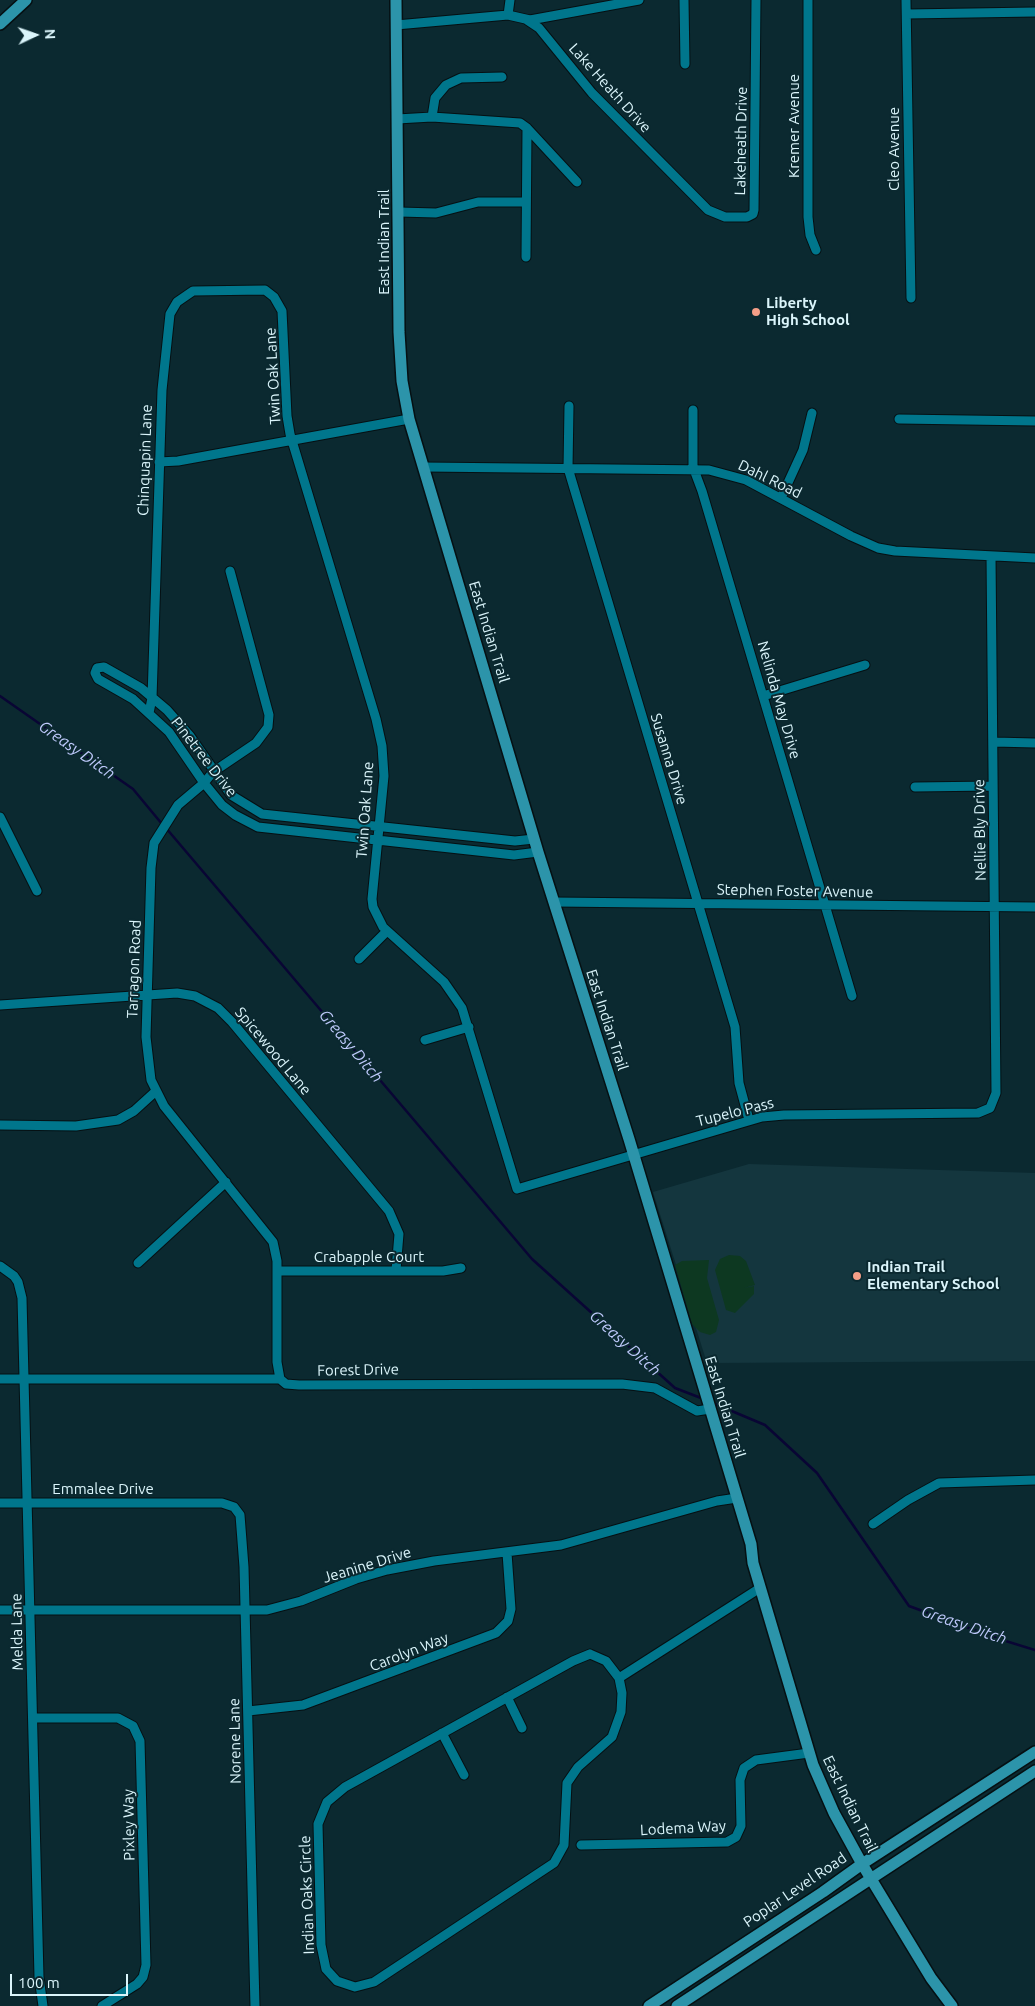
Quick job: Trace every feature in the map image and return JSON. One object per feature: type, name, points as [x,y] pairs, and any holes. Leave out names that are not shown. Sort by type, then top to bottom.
[{"type":"main road","points":[[0,24],[26,0]]},
{"type":"main road","name":"East Indian Trail","points":[[396,0],[400,356],[409,419],[534,839],[633,1154],[751,1544],[753,1564],[809,1753],[826,1795],[862,1864],[931,1978],[952,2006]]},
{"type":"main road","name":"Poplar Level Road","points":[[649,2006],[819,1895],[862,1864],[1035,1752]]},
{"type":"main road","points":[[677,2006],[1035,1771]]},
{"type":"street","points":[[508,15],[510,0]]},
{"type":"street","points":[[396,25],[508,15],[527,20],[639,0]]},
{"type":"street","points":[[684,0],[685,64]]},
{"type":"street","name":"Lakeheath Drive","points":[[672,174],[715,214],[725,217],[747,217],[753,214],[756,0]]},
{"type":"street","name":"Kremer Avenue","points":[[808,0],[808,218],[810,235],[816,250]]},
{"type":"street","name":"Cleo Avenue","points":[[906,0],[911,298]]},
{"type":"street","points":[[906,14],[1035,12]]},
{"type":"street","name":"Lake Heath Drive","points":[[527,20],[538,28],[592,93],[672,174]]},
{"type":"street","points":[[432,117],[435,98],[446,84],[461,78],[502,77]]},
{"type":"street","points":[[397,119],[432,117],[512,121],[527,128],[577,182]]},
{"type":"street","points":[[526,257],[527,128]]},
{"type":"street","points":[[399,212],[436,213],[478,202],[526,202]]},
{"type":"street","name":"Twin Oak Lane","points":[[265,290],[274,297],[282,311],[287,416],[292,440],[376,719],[384,767],[379,841],[372,899],[375,914],[387,931],[444,982],[462,1008],[517,1189]]},
{"type":"street","name":"Chinquapin Lane","points":[[149,713],[152,698],[162,390],[168,326],[173,308],[181,297],[193,291],[265,290]]},
{"type":"street","name":"Susanna Drive","points":[[569,406],[568,468],[735,1027],[739,1083],[749,1120]]},
{"type":"street","name":"Nelinda May Drive","points":[[693,410],[692,459],[694,470],[764,696],[852,996]]},
{"type":"street","points":[[781,498],[803,450],[812,413]]},
{"type":"street","points":[[159,462],[178,461],[409,419]]},
{"type":"street","points":[[899,419],[1035,421]]},
{"type":"street","name":"Dahl Road","points":[[424,467],[709,470],[728,473],[878,548],[895,551],[1035,558]]},
{"type":"street","name":"Nellie Bly Drive","points":[[991,556],[995,907],[996,1093],[994,1104]]},
{"type":"street","name":"Tarragon Road","points":[[230,571],[269,715],[268,727],[256,743],[213,772],[204,783],[171,813],[152,851],[146,995],[147,1052],[151,1080],[164,1106],[270,1238],[275,1248],[277,1271],[277,1362],[280,1379]]},
{"type":"street","points":[[764,696],[865,665]]},
{"type":"street","name":"Pinetree Drive","points":[[534,839],[515,841],[262,814],[231,795],[179,723],[141,688],[104,667],[97,668],[95,673],[98,679],[134,699],[179,744],[204,783],[222,805],[235,815],[258,827],[514,855],[538,852]]},
{"type":"street","points":[[994,742],[1035,743]]},
{"type":"street","points":[[915,787],[993,786]]},
{"type":"street","points":[[0,817],[37,891]]},
{"type":"street","name":"Stephen Foster Avenue","points":[[554,902],[1035,907]]},
{"type":"street","points":[[359,959],[387,931]]},
{"type":"street","name":"Spicewood Lane","points":[[0,1005],[177,993],[195,996],[218,1008],[232,1022],[392,1216],[399,1242],[396,1270]]},
{"type":"street","points":[[425,1040],[469,1027]]},
{"type":"street","points":[[0,1125],[76,1126],[118,1120],[134,1111],[156,1092]]},
{"type":"street","name":"Tupelo Pass","points":[[517,1189],[749,1120],[784,1114],[978,1113],[985,1112],[994,1104]]},
{"type":"street","points":[[138,1263],[226,1182]]},
{"type":"street","name":"Melda Lane","points":[[0,1266],[14,1276],[21,1290],[39,1978],[43,2006]]},
{"type":"street","name":"Crabapple Court","points":[[277,1271],[443,1271],[461,1268]]},
{"type":"street","name":"Forest Drive","points":[[0,1380],[280,1379],[286,1384],[299,1385],[639,1384],[655,1388],[691,1409],[702,1411],[710,1409]]},
{"type":"street","points":[[873,1524],[908,1500],[939,1483],[1035,1480]]},
{"type":"street","name":"Jeanine Drive","points":[[0,1610],[266,1610],[284,1606],[356,1579],[409,1565],[507,1553],[588,1538],[717,1501],[737,1498]]},
{"type":"street","name":"Emmalee Drive","points":[[0,1503],[206,1503]]},
{"type":"street","name":"Norene Lane","points":[[206,1503],[230,1505],[238,1510],[242,1520],[255,2006]]},
{"type":"street","name":"Carolyn Way","points":[[248,1710],[303,1706],[496,1633],[508,1621],[511,1609],[507,1553]]},
{"type":"street","points":[[618,1678],[760,1588]]},
{"type":"street","name":"Indian Oaks Circle","points":[[586,1655],[602,1658],[618,1678],[622,1705],[616,1730],[607,1743],[573,1772],[567,1782],[564,1845],[554,1863],[374,1982],[362,1987],[343,1984],[330,1975],[323,1960],[318,1824],[322,1810],[332,1797],[346,1786],[586,1655]]},
{"type":"street","points":[[507,1697],[522,1728]]},
{"type":"street","name":"Pixley Way","points":[[33,1718],[118,1718],[133,1726],[140,1741],[146,1965],[143,1977],[137,1984],[102,2006]]},
{"type":"street","points":[[442,1733],[464,1775]]},
{"type":"street","name":"Lodema Way","points":[[581,1845],[727,1842],[736,1837],[741,1826],[740,1780],[744,1768],[756,1760],[809,1753]]},
{"type":"shaded area","name":"Indian Trail Elementary School","points":[[749,1164],[1035,1173],[1035,1361],[707,1363],[653,1192]]},
{"type":"green space","points":[[729,1255],[740,1256],[746,1261],[755,1285],[744,1288],[754,1286],[754,1294],[735,1313],[726,1310],[715,1270],[720,1259]]},
{"type":"green space","points":[[709,1260],[707,1278],[719,1320],[716,1332],[710,1335],[700,1332],[692,1324],[675,1265],[682,1261]]},
{"type":"waterway","name":"Greasy Ditch","points":[[0,696],[133,789],[162,824]]},
{"type":"waterway","name":"Greasy Ditch","points":[[166,828],[532,1259],[675,1388],[701,1398]]},
{"type":"waterway","name":"Greasy Ditch","points":[[715,1404],[765,1425],[817,1473],[909,1606],[996,1638],[1035,1650]]},
{"type":"place","name":"Liberty High School","points":[[756,312]]},
{"type":"place","name":"Indian Trail Elementary School","points":[[857,1276]]}]
